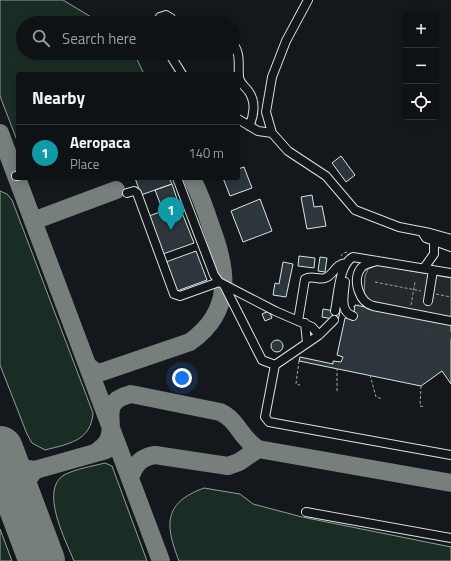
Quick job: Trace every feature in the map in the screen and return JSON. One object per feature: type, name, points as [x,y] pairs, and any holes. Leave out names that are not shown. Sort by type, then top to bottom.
[{"type":"street","points":[[308,0],[286,41],[272,77],[266,112],[272,133],[288,151],[326,176],[356,210],[384,222],[451,239]]},
{"type":"street","points":[[173,60],[181,72]]},
{"type":"street","points":[[238,60],[239,72]]},
{"type":"street","points":[[240,81],[250,93],[252,100],[253,115],[249,126]]},
{"type":"street","points":[[240,120],[262,132],[272,133]]},
{"type":"street","points":[[178,180],[214,275],[222,283],[262,360],[275,365]]},
{"type":"street","points":[[127,193],[134,191],[136,192],[174,294],[180,296],[222,283],[312,326],[319,335]]},
{"type":"street","points":[[422,232],[426,238],[451,247]]},
{"type":"street","points":[[424,268],[434,254],[434,241]]},
{"type":"street","points":[[307,343],[301,322],[305,279],[309,277],[324,278],[329,276],[338,265],[346,263],[350,259],[356,257],[451,273]]},
{"type":"street","points":[[379,261],[364,265],[359,271],[359,291],[362,299],[373,306],[451,322]]},
{"type":"street","points":[[346,263],[338,313],[319,335],[275,365],[265,417],[269,422],[451,455]]},
{"type":"street","points":[[429,293],[433,270]]},
{"type":"street","points":[[338,313],[353,316]]},
{"type":"street","points":[[306,512],[451,538]]},
{"type":"path","points":[[375,282],[451,297]]},
{"type":"path","points":[[410,314],[415,282]]},
{"type":"path","points":[[299,361],[296,384],[300,385]]},
{"type":"path","points":[[337,368],[337,391],[339,392]]},
{"type":"path","points":[[370,375],[376,397],[383,399]]},
{"type":"path","points":[[421,386],[420,406],[425,407]]},
{"type":"green space","points":[[0,0],[63,0],[89,16],[16,16],[16,60],[137,60],[143,72],[16,72],[16,138],[0,96]]},
{"type":"green space","points":[[0,191],[7,194],[12,200],[93,413],[88,430],[77,440],[62,446],[45,450],[32,443],[27,434],[0,365]]},
{"type":"green space","points":[[105,463],[112,466],[147,561],[74,561],[61,529],[54,504],[54,492],[57,482],[68,473]]},
{"type":"green space","points":[[204,488],[240,494],[253,504],[302,517],[451,547],[451,561],[179,561],[171,537],[170,526],[174,508],[191,494]]},
{"type":"green space","points":[[0,529],[12,561],[0,561]]},
{"type":"shaded area","points":[[378,265],[451,278],[451,318],[370,301],[364,293],[365,276],[368,269]]},
{"type":"building","points":[[341,156],[355,175],[346,182],[332,163]]},
{"type":"building","points":[[244,167],[252,188],[230,196],[224,180],[240,180],[240,168]]},
{"type":"building","points":[[136,180],[170,180],[172,184],[141,195]]},
{"type":"building","points":[[172,184],[179,205],[163,211],[155,190]]},
{"type":"building","points":[[312,195],[314,207],[322,206],[326,226],[307,229],[301,197]]},
{"type":"building","points":[[260,199],[272,231],[243,242],[231,211]]},
{"type":"building","points":[[179,205],[194,243],[163,254],[149,216]]},
{"type":"building","points":[[196,251],[207,280],[177,291],[166,262]]},
{"type":"building","points":[[299,256],[315,258],[314,268],[298,266]]},
{"type":"building","points":[[320,257],[327,258],[325,272],[318,271]]},
{"type":"building","points":[[283,262],[293,264],[286,297],[273,295],[275,283],[279,284]]},
{"type":"building","points":[[355,305],[451,324],[451,384],[442,371],[421,386],[299,361],[300,357],[333,364],[333,361],[341,362],[343,357],[337,355],[345,318],[353,319]]},
{"type":"building","points":[[323,309],[340,312],[338,320],[322,317]]},
{"type":"building","points":[[269,311],[272,318],[265,321],[262,314]]},
{"type":"building","points":[[275,340],[279,340],[283,346],[279,352],[275,352],[271,348],[271,344]]},
{"type":"taxiway","points":[[0,133],[16,176]]},
{"type":"taxiway","points":[[18,180],[161,561]]},
{"type":"taxiway","points":[[88,366],[96,372],[102,372],[190,342],[204,330],[214,316],[221,302],[223,272],[216,240],[193,180]]},
{"type":"taxiway","points":[[33,221],[116,190]]},
{"type":"taxiway","points":[[95,453],[106,444],[110,435],[110,414],[114,403],[120,398],[131,394],[220,412],[226,415],[247,440],[258,449]]},
{"type":"taxiway","points":[[130,478],[136,465],[142,459],[150,456],[155,455],[228,466],[239,462],[258,449],[451,483]]},
{"type":"taxiway","points":[[35,470],[106,450]]},
{"type":"taxiway","points":[[1,452],[16,464],[35,470],[30,476],[23,493],[26,519]]},
{"type":"runway","points":[[0,449],[42,561]]},
{"type":"tunnel","points":[[353,316],[451,336]]},
{"type":"place","name":"Aeropaca","points":[[171,230]]}]
